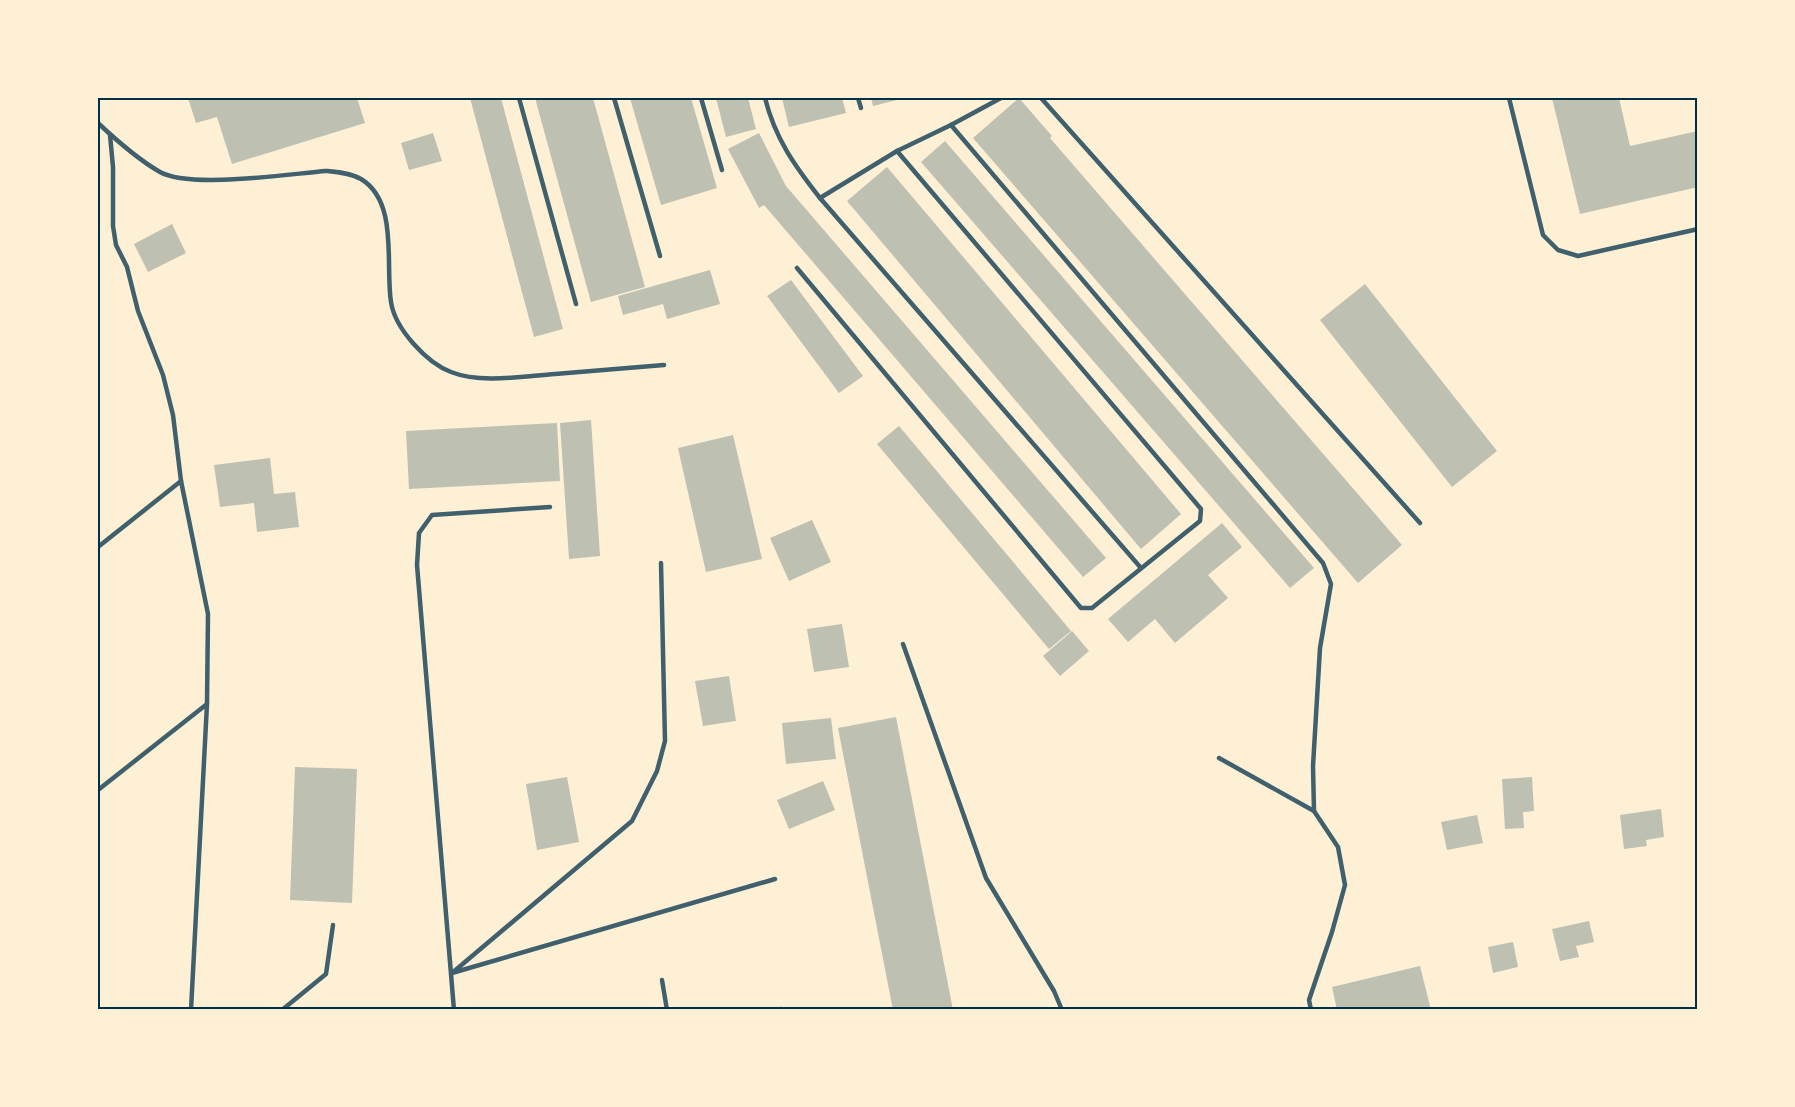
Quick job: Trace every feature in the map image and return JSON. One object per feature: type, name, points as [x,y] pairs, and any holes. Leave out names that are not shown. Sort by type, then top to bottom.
[{"type":"lane","points":[[519,98],[576,304]]},
{"type":"lane","points":[[614,98],[660,256]]},
{"type":"lane","points":[[701,98],[722,170]]},
{"type":"lane","points":[[765,98],[771,122],[780,142],[820,198],[1141,568]]},
{"type":"lane","points":[[858,98],[861,108]]},
{"type":"lane","points":[[820,198],[897,151],[1001,98]]},
{"type":"lane","points":[[1041,98],[1420,523]]},
{"type":"lane","points":[[1509,98],[1543,235],[1558,250],[1578,256],[1698,229]]},
{"type":"lane","points":[[98,123],[160,172],[181,180],[326,171],[344,173],[361,179],[377,195],[383,210],[388,238],[391,304],[398,321],[410,340],[433,362],[452,373],[481,378],[508,378],[664,365]]},
{"type":"lane","points":[[951,125],[1323,563],[1331,584],[1320,648],[1313,766],[1314,811]]},
{"type":"lane","points":[[110,134],[113,167],[113,226],[116,245],[127,267],[138,311],[163,375],[174,415],[181,481],[208,614],[207,704],[191,1010]]},
{"type":"lane","points":[[796,268],[1081,608],[1092,608],[1200,521],[1201,509],[897,151]]},
{"type":"lane","points":[[98,547],[181,481]]},
{"type":"lane","points":[[454,1010],[417,565],[418,533],[432,515],[550,507]]},
{"type":"lane","points":[[452,974],[632,821],[657,771],[665,741],[661,562]]},
{"type":"lane","points":[[903,644],[986,878],[1054,992],[1062,1010]]},
{"type":"lane","points":[[98,790],[207,704]]},
{"type":"lane","points":[[1219,759],[1314,811],[1338,847],[1345,885],[1309,1000],[1311,1010]]},
{"type":"lane","points":[[452,974],[775,879]]},
{"type":"lane","points":[[282,1010],[326,974],[333,925]]},
{"type":"lane","points":[[663,980],[668,1010]]},
{"type":"building","points":[[188,98],[357,98],[365,123],[232,164],[217,117],[196,123]]},
{"type":"building","points":[[470,98],[501,98],[563,329],[534,337]]},
{"type":"building","points":[[535,98],[593,98],[645,287],[591,302]]},
{"type":"building","points":[[630,98],[691,98],[717,188],[661,205]]},
{"type":"building","points":[[716,98],[748,98],[756,129],[726,137]]},
{"type":"building","points":[[782,98],[842,98],[846,113],[789,127]]},
{"type":"building","points":[[871,98],[905,98],[873,106]]},
{"type":"building","points":[[1019,98],[1052,136],[1050,138],[1402,545],[1358,583],[973,138]]},
{"type":"building","points":[[1552,98],[1619,98],[1630,146],[1698,131],[1698,187],[1580,214]]},
{"type":"building","points":[[433,133],[442,161],[409,170],[401,143]]},
{"type":"building","points":[[759,133],[786,186],[1106,558],[1083,577],[764,205],[759,208],[728,149]]},
{"type":"building","points":[[945,141],[1314,568],[1290,588],[921,162]]},
{"type":"building","points":[[887,167],[1181,514],[1141,549],[847,201]]},
{"type":"building","points":[[172,224],[186,253],[148,272],[134,244]]},
{"type":"building","points":[[710,270],[720,304],[667,319],[663,304],[623,315],[618,296]]},
{"type":"building","points":[[791,280],[863,376],[839,393],[767,296]]},
{"type":"building","points":[[1365,284],[1497,451],[1452,487],[1320,320]]},
{"type":"building","points":[[591,420],[600,556],[569,559],[560,423]]},
{"type":"building","points":[[557,423],[560,481],[409,489],[406,431]]},
{"type":"building","points":[[899,426],[1071,631],[1049,649],[877,444]]},
{"type":"building","points":[[733,435],[762,559],[706,572],[678,448]]},
{"type":"building","points":[[270,458],[274,494],[295,492],[299,527],[257,532],[254,503],[220,507],[214,465]]},
{"type":"building","points":[[812,520],[831,562],[789,581],[770,538]]},
{"type":"building","points":[[1222,523],[1242,547],[1208,575],[1228,598],[1175,643],[1155,619],[1128,642],[1108,619]]},
{"type":"building","points":[[842,624],[849,667],[814,672],[807,629]]},
{"type":"building","points":[[1072,631],[1089,651],[1060,676],[1043,656]]},
{"type":"building","points":[[729,676],[736,721],[703,726],[695,681]]},
{"type":"building","points":[[896,717],[953,1010],[893,1010],[838,728]]},
{"type":"building","points":[[831,718],[836,759],[786,764],[782,723]]},
{"type":"building","points":[[295,767],[357,769],[352,903],[290,900]]},
{"type":"building","points":[[567,777],[579,842],[537,850],[526,784]]},
{"type":"building","points":[[1532,777],[1534,811],[1523,812],[1524,828],[1505,829],[1502,779]]},
{"type":"building","points":[[823,781],[835,810],[789,829],[777,800]]},
{"type":"building","points":[[1661,809],[1664,837],[1646,840],[1647,846],[1624,849],[1620,815]]},
{"type":"building","points":[[1477,815],[1483,843],[1447,850],[1441,822]]},
{"type":"building","points":[[1589,921],[1594,942],[1576,946],[1579,957],[1560,961],[1552,929]]},
{"type":"building","points":[[1513,942],[1518,967],[1493,973],[1488,947]]},
{"type":"building","points":[[1420,966],[1431,1010],[1337,1010],[1332,987]]}]
